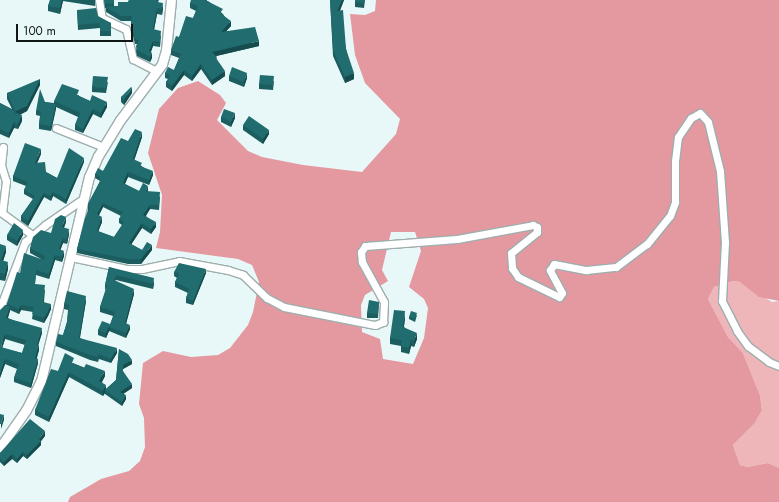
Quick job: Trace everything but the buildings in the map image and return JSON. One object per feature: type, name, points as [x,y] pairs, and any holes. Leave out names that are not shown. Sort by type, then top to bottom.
[{"type":"main road","points":[[0,447],[26,410],[41,381],[89,177],[104,147],[157,72],[166,50],[171,0]]},
{"type":"street","points":[[99,0],[102,18],[126,29],[133,59],[157,72]]},
{"type":"street","points":[[71,258],[127,269],[142,269],[179,261],[228,270],[243,275],[267,298],[284,307],[375,325],[382,322],[384,302],[362,262],[361,252],[365,246],[457,239],[533,225],[537,227],[537,232],[511,253],[512,268],[518,277],[559,297],[562,293],[551,273],[552,266],[556,264],[566,268],[590,270],[616,267],[647,244],[670,216],[676,189],[676,143],[685,125],[696,114],[700,113],[708,122],[720,171],[725,242],[722,301],[737,330],[748,346],[769,362],[779,366]]},
{"type":"street","points":[[56,128],[104,147]]},
{"type":"street","points":[[3,147],[1,165],[6,181],[2,213],[32,235]]},
{"type":"street","points":[[0,308],[22,247],[32,235],[83,200]]},
{"type":"shaded area","points":[[376,0],[779,0],[779,301],[759,297],[740,282],[733,281],[714,287],[708,299],[728,337],[743,353],[760,396],[762,410],[755,423],[733,445],[740,465],[747,467],[768,463],[779,468],[779,502],[68,502],[70,497],[101,479],[129,471],[140,461],[145,447],[144,418],[139,404],[143,363],[163,351],[191,357],[218,355],[230,348],[248,325],[253,312],[259,282],[252,265],[238,259],[156,248],[160,232],[162,195],[148,153],[159,109],[178,88],[198,81],[220,95],[226,103],[217,120],[248,151],[262,157],[303,165],[362,172],[396,134],[400,119],[365,83],[355,55],[350,14],[365,15],[375,11]],"holes":[[[391,232],[415,232],[421,251],[409,287],[424,299],[428,308],[424,338],[413,364],[383,359],[380,339],[362,332],[361,305],[365,295],[388,281],[382,270]]]},
{"type":"shaded area","points":[[733,281],[740,282],[772,302],[779,301],[779,468],[768,463],[747,467],[740,465],[733,445],[755,423],[762,410],[760,397],[743,353],[728,337],[708,299],[714,287]]}]
